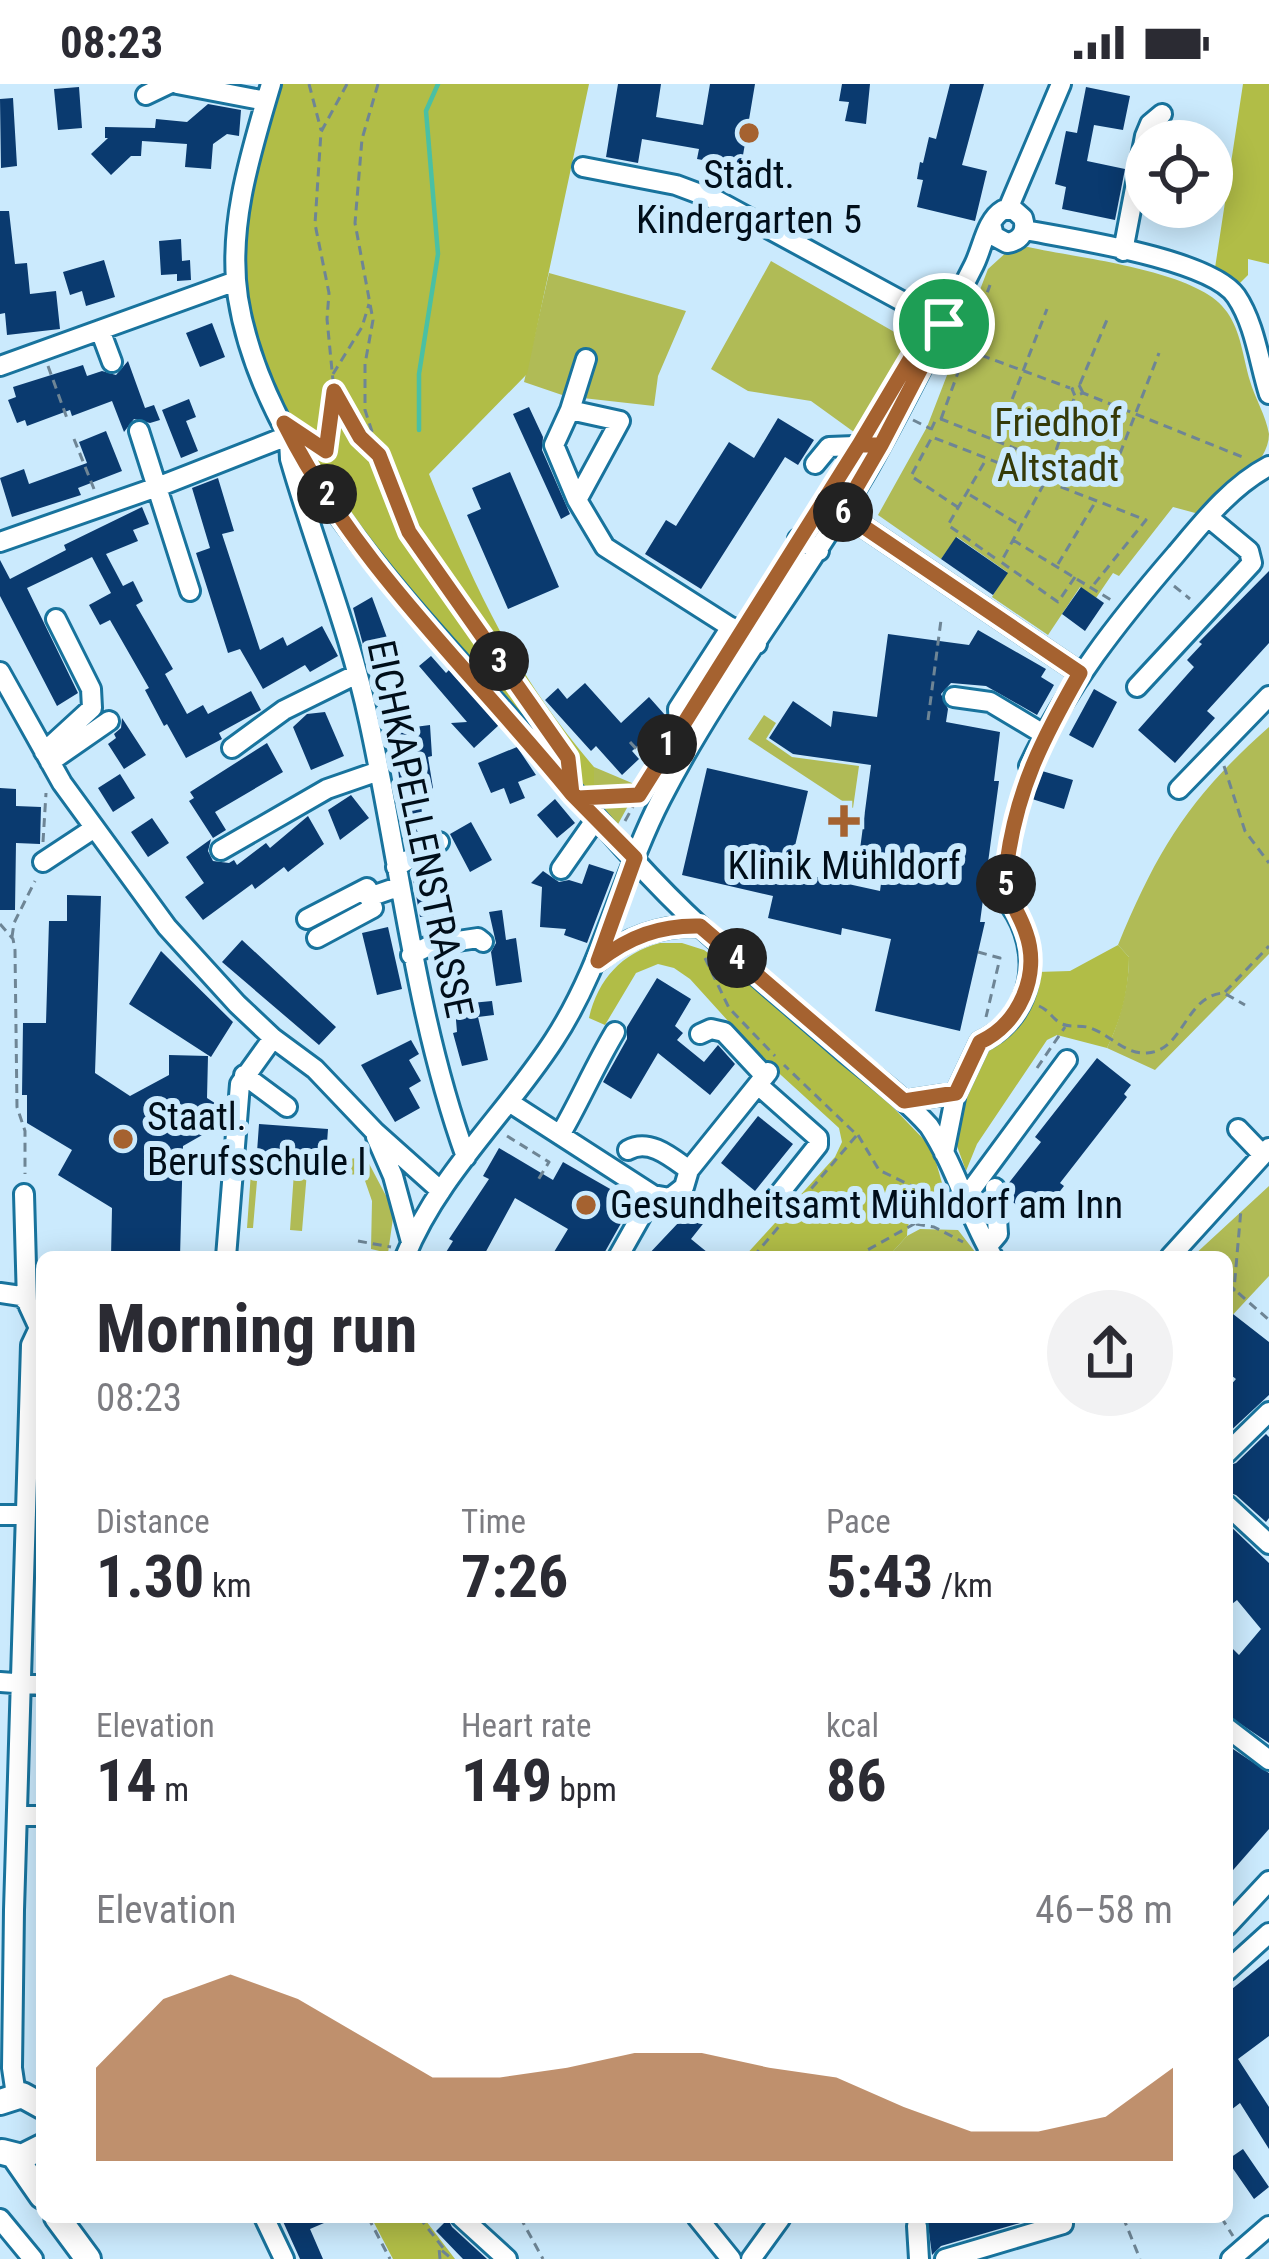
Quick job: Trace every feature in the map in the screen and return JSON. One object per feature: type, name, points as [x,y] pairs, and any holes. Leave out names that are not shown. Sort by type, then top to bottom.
[{"type":"main road","points":[[8,2154],[36,2189]]},
{"type":"main road","points":[[62,2223],[88,2259]]},
{"type":"street","name":"EICHKAPELLENSTRASSE","points":[[146,95],[173,84],[269,92],[239,210],[236,281],[250,350],[287,429],[290,459],[357,674],[411,955],[439,1072],[466,1157]]},
{"type":"street","points":[[408,1250],[436,1198],[556,1038],[598,961],[635,858],[689,746],[819,551],[881,445],[978,258],[995,215],[1008,209],[1061,84]]},
{"type":"street","points":[[1123,251],[1145,136],[1162,114]]},
{"type":"street","points":[[583,167],[676,184],[716,200],[944,324]]},
{"type":"street","points":[[1008,209],[1019,213],[1024,230]]},
{"type":"street","points":[[991,224],[994,236],[1003,242]]},
{"type":"street","points":[[1024,230],[1188,267],[1219,279],[1230,288],[1248,319],[1269,394]]},
{"type":"street","points":[[978,258],[1003,242],[1016,241],[1024,230]]},
{"type":"street","points":[[0,366],[236,281]]},
{"type":"street","points":[[100,330],[112,362]]},
{"type":"street","points":[[586,359],[554,445],[604,547],[757,644]]},
{"type":"street","points":[[570,410],[620,421],[577,500]]},
{"type":"street","points":[[0,542],[160,486],[287,429],[388,582],[596,819],[700,926],[929,1126],[990,1251]]},
{"type":"street","points":[[139,431],[190,591]]},
{"type":"street","points":[[815,464],[829,448],[881,445]]},
{"type":"street","points":[[1029,766],[1080,673],[1127,611],[1208,517],[1245,481],[1266,468]]},
{"type":"street","points":[[842,512],[1080,673]]},
{"type":"street","points":[[1137,687],[1252,563],[1249,551],[1208,517]]},
{"type":"street","points":[[798,538],[819,551]]},
{"type":"street","points":[[46,757],[92,708],[91,689],[56,619]]},
{"type":"street","points":[[689,746],[679,726],[681,702],[731,627]]},
{"type":"street","points":[[0,672],[46,757],[93,829],[167,927],[273,1038],[315,1069],[436,1198]]},
{"type":"street","points":[[232,748],[284,710],[357,674]]},
{"type":"street","points":[[1179,789],[1269,696]]},
{"type":"street","points":[[954,698],[990,702],[1045,735]]},
{"type":"street","points":[[46,757],[109,721]]},
{"type":"street","points":[[221,850],[327,789],[379,770]]},
{"type":"street","points":[[561,868],[596,819]]},
{"type":"street","points":[[43,862],[93,829]]},
{"type":"street","points":[[369,897],[439,842]]},
{"type":"street","points":[[307,919],[367,888],[373,908],[317,938]]},
{"type":"street","points":[[944,1153],[956,1093],[980,1042],[997,1034],[1011,1017],[1030,977],[1026,932],[1010,904]]},
{"type":"street","points":[[598,961],[649,932],[700,926]]},
{"type":"street","points":[[411,955],[431,945],[478,938],[483,942]]},
{"type":"street","points":[[700,1034],[711,1029],[724,1033],[818,1138],[818,1145],[771,1204]]},
{"type":"street","points":[[560,1135],[581,1099],[582,1086],[615,1032]]},
{"type":"street","points":[[226,1251],[237,1102],[244,1076],[273,1038]]},
{"type":"street","points":[[961,1195],[1066,1060]]},
{"type":"street","points":[[244,1076],[287,1107]]},
{"type":"street","points":[[509,1102],[661,1199],[677,1195],[689,1170],[764,1077]]},
{"type":"street","points":[[904,1101],[956,1093]]},
{"type":"street","points":[[1175,1251],[1266,1151],[1238,1129]]},
{"type":"street","points":[[375,1132],[393,1176],[408,1250]]},
{"type":"street","points":[[628,1150],[641,1144],[651,1147],[689,1170]]},
{"type":"street","points":[[393,1176],[436,1198]]},
{"type":"street","points":[[992,1251],[998,1234],[995,1188]]},
{"type":"street","points":[[25,1195],[27,1302]]},
{"type":"street","points":[[621,1251],[653,1196]]},
{"type":"street","points":[[0,1293],[21,1296],[36,1318]]},
{"type":"street","points":[[27,2100],[12,2068],[7,1910],[17,1816],[31,1345],[36,1336]]},
{"type":"street","points":[[1233,1448],[1269,1412]]},
{"type":"street","points":[[1233,1511],[1269,1544]]},
{"type":"street","points":[[0,1515],[26,1516]]},
{"type":"street","points":[[0,1682],[36,1685]]},
{"type":"street","points":[[1233,1733],[1269,1760]]},
{"type":"street","points":[[17,1816],[36,1816]]},
{"type":"street","points":[[1233,1920],[1269,1881]]},
{"type":"street","points":[[1233,1966],[1269,1933]]},
{"type":"street","points":[[0,2219],[33,2259]]},
{"type":"street","points":[[267,2223],[284,2259]]},
{"type":"street","points":[[468,2223],[507,2259]]},
{"type":"street","points":[[702,2223],[731,2259]]},
{"type":"street","points":[[752,2259],[777,2223]]},
{"type":"street","points":[[945,2259],[1063,2224]]},
{"type":"street","points":[[916,2226],[919,2259]]},
{"type":"street","points":[[1236,2254],[1269,2226]]},
{"type":"path","points":[[287,429],[326,451],[334,391],[326,319],[329,293],[315,224],[321,132],[309,84]]},
{"type":"path","points":[[321,132],[346,84]]},
{"type":"path","points":[[378,84],[362,139],[355,223],[373,320],[365,364],[365,410],[409,532],[557,743]]},
{"type":"path","points":[[941,419],[990,285]]},
{"type":"path","points":[[332,376],[362,327],[370,302]]},
{"type":"path","points":[[995,441],[1047,309]]},
{"type":"path","points":[[966,350],[1072,389],[1079,386],[1109,315]]},
{"type":"path","points":[[43,351],[68,421]]},
{"type":"path","points":[[1109,482],[1160,352]]},
{"type":"path","points":[[1079,386],[1082,393]]},
{"type":"path","points":[[1001,562],[1045,482],[1075,396],[1072,389]]},
{"type":"path","points":[[334,391],[360,437],[379,455]]},
{"type":"path","points":[[1075,396],[1082,393],[1266,468]]},
{"type":"path","points":[[931,430],[941,419],[1052,463]]},
{"type":"path","points":[[959,508],[911,476],[932,437],[1146,520],[1091,588]]},
{"type":"path","points":[[74,440],[101,508]]},
{"type":"path","points":[[985,460],[948,525],[1058,602],[1075,578]]},
{"type":"path","points":[[968,494],[1021,525]]},
{"type":"path","points":[[1057,566],[1096,501]]},
{"type":"path","points":[[1013,540],[1127,611]]},
{"type":"path","points":[[1172,584],[1180,591]]},
{"type":"path","points":[[928,720],[941,620]]},
{"type":"path","points":[[615,838],[679,726]]},
{"type":"path","points":[[630,742],[653,768]]},
{"type":"path","points":[[1222,746],[1245,831],[1269,863]]},
{"type":"path","points":[[1010,904],[1007,862],[1029,766]]},
{"type":"path","points":[[578,798],[639,795]]},
{"type":"path","points":[[0,924],[13,939],[17,1107],[25,1131],[25,1195]]},
{"type":"path","points":[[1037,1005],[1066,1026],[1086,1027],[1150,1054],[1177,1034],[1202,999],[1224,993],[1269,946]]},
{"type":"path","points":[[704,951],[729,1008],[857,1135],[879,1170],[914,1187],[929,1201]]},
{"type":"path","points":[[978,952],[1000,958],[980,1042]]},
{"type":"path","points":[[1224,993],[1244,1005]]},
{"type":"path","points":[[490,1126],[549,1162],[538,1180]]},
{"type":"path","points":[[758,1251],[857,1135]]},
{"type":"path","points":[[1244,1172],[1234,1290],[1269,1320]]},
{"type":"path","points":[[866,1251],[914,1224],[929,1201],[961,1195]]},
{"type":"path","points":[[914,1224],[986,1251]]},
{"type":"path","points":[[358,1241],[408,1250]]},
{"type":"path","points":[[371,2223],[390,2259]]},
{"type":"path","points":[[424,2223],[452,2259]]},
{"type":"path","points":[[523,2223],[543,2259]]},
{"type":"path","points":[[1125,2223],[1140,2259]]},
{"type":"path","points":[[1223,2223],[1236,2254]]},
{"type":"path","points":[[440,2259],[439,2248],[444,2249]]},
{"type":"green space","points":[[283,84],[589,84],[527,374],[429,474],[498,628],[541,698],[594,767],[594,787],[584,795],[368,540],[318,467],[278,392],[252,317],[244,244],[253,184]]},
{"type":"green space","points":[[1243,84],[1269,84],[1269,264],[1248,259],[1248,275],[1240,283],[1215,268],[1221,228],[1233,228],[1233,150]]},
{"type":"green space","name":"Friedhof Altstadt","points":[[1028,247],[1165,276],[1213,298],[1236,328],[1269,434],[1261,458],[1242,480],[1199,514],[1173,507],[1096,598],[1080,587],[1048,635],[992,597],[1007,572],[957,537],[941,559],[878,515],[927,427],[988,269],[1010,249]]},
{"type":"green space","points":[[771,261],[910,341],[858,435],[811,401],[748,391],[711,369]]},
{"type":"green space","points":[[549,273],[686,311],[658,376],[654,406],[565,396],[524,382]]},
{"type":"green space","points":[[764,715],[776,723],[766,739],[792,757],[859,766],[853,808],[748,739]]},
{"type":"green space","points":[[1269,727],[1269,954],[1155,1070],[1107,1048],[1127,980],[1129,957],[1118,945],[1147,880],[1179,826],[1218,777]]},
{"type":"green space","points":[[594,767],[639,786],[617,826],[584,795],[594,786]]},
{"type":"green space","points":[[682,943],[704,950],[750,983],[883,1097],[932,1148],[944,1190],[918,1207],[907,1236],[893,1251],[749,1251],[835,1157],[842,1142],[839,1128],[674,968],[658,964],[636,973],[605,1025],[589,1018],[605,980],[646,947]]},
{"type":"green space","points":[[1118,945],[1129,957],[1128,981],[1107,1048],[1057,1035],[1047,1040],[977,1144],[966,1171],[948,1121],[984,1047],[1037,972],[1070,971]]},
{"type":"green space","points":[[364,1154],[394,1211],[388,1251],[371,1249],[372,1201],[363,1175],[307,1172],[302,1231],[290,1230],[294,1172],[258,1169],[253,1228],[247,1228],[252,1158],[324,1163]]},
{"type":"green space","points":[[1269,1186],[1269,1276],[1233,1315],[1233,1251],[1199,1251]]},
{"type":"green space","points":[[920,1229],[958,1230],[974,1251],[893,1251]]},
{"type":"green space","points":[[374,2223],[428,2223],[455,2259],[393,2259]]},
{"type":"building","points":[[618,84],[661,84],[656,117],[703,125],[710,84],[755,84],[741,167],[697,159],[699,149],[642,139],[638,163],[606,157]]},
{"type":"building","points":[[842,84],[870,84],[866,124],[845,121],[849,102],[839,101]]},
{"type":"building","points":[[950,84],[984,84],[962,165],[987,171],[975,221],[917,207],[923,180],[917,179],[920,162],[929,137],[936,139]]},
{"type":"building","points":[[79,87],[82,128],[58,130],[54,89]]},
{"type":"building","points":[[1086,87],[1130,96],[1123,130],[1094,125],[1087,161],[1125,169],[1115,220],[1062,209],[1066,187],[1055,184],[1066,131],[1077,133]]},
{"type":"building","points":[[13,98],[17,166],[1,168],[0,99]]},
{"type":"building","points":[[208,104],[241,110],[239,136],[227,134],[213,144],[211,169],[185,167],[187,144],[142,141],[141,156],[131,156],[111,175],[91,154],[108,138],[105,127],[155,128],[156,119],[187,122]]},
{"type":"building","points":[[0,211],[9,211],[15,264],[27,263],[30,294],[56,291],[60,329],[7,335],[5,313],[0,314]]},
{"type":"building","points":[[181,239],[182,261],[190,260],[191,280],[177,281],[177,274],[161,275],[159,241]]},
{"type":"building","points":[[104,260],[115,297],[86,306],[82,291],[70,295],[63,272]]},
{"type":"building","points":[[212,323],[225,357],[200,367],[186,333]]},
{"type":"building","points":[[128,361],[145,408],[154,405],[160,420],[134,419],[124,432],[112,401],[72,416],[70,410],[27,426],[25,420],[17,423],[8,400],[16,397],[13,387],[83,365],[87,376],[102,371],[116,375]]},
{"type":"building","points":[[189,399],[196,417],[186,421],[198,451],[181,458],[162,410]]},
{"type":"building","points":[[529,407],[570,514],[561,519],[513,414]]},
{"type":"building","points":[[778,418],[814,440],[798,465],[785,457],[701,589],[645,554],[666,520],[676,526],[729,442],[754,458]]},
{"type":"building","points":[[106,431],[122,471],[78,488],[81,495],[12,517],[0,478],[24,469],[29,484],[87,463],[79,442]]},
{"type":"building","points":[[510,472],[559,587],[508,609],[467,515],[481,509],[472,488]]},
{"type":"building","points":[[218,478],[234,531],[222,534],[260,650],[283,637],[287,646],[322,626],[338,656],[310,672],[305,665],[263,689],[240,649],[228,653],[196,553],[210,548],[192,488]]},
{"type":"building","points":[[142,507],[149,524],[133,530],[138,541],[106,554],[123,586],[133,581],[143,601],[136,605],[173,669],[165,674],[187,714],[203,705],[208,714],[251,691],[261,710],[186,758],[167,724],[164,726],[145,690],[149,688],[110,620],[100,625],[89,605],[111,593],[92,557],[27,588],[78,693],[57,706],[0,596],[0,560],[10,579],[66,550],[64,545]]},
{"type":"building","points":[[956,537],[1008,573],[993,595],[941,559]]},
{"type":"building","points":[[1269,571],[1269,643],[1207,711],[1215,718],[1175,763],[1138,730],[1194,667],[1187,660],[1202,644],[1199,642]]},
{"type":"building","points":[[1081,587],[1104,603],[1085,631],[1062,614]]},
{"type":"building","points":[[372,597],[400,673],[373,681],[353,608]]},
{"type":"building","points":[[978,630],[1046,669],[1041,677],[1054,685],[1037,715],[986,686],[951,683],[941,694],[948,709],[946,722],[1000,732],[994,781],[999,781],[980,922],[985,922],[960,1031],[875,1011],[891,939],[842,928],[841,935],[768,918],[773,896],[682,875],[707,768],[808,791],[789,871],[880,891],[884,861],[859,857],[871,765],[793,754],[769,738],[793,701],[831,727],[833,711],[877,717],[888,634],[969,645]]},
{"type":"building","points":[[431,656],[499,725],[474,748],[451,723],[467,722],[419,666]]},
{"type":"building","points":[[585,683],[621,723],[649,697],[665,715],[665,721],[632,751],[639,759],[622,775],[596,746],[591,751],[545,700],[558,688],[567,699]]},
{"type":"building","points":[[1094,689],[1117,702],[1093,748],[1069,735]]},
{"type":"building","points":[[404,703],[407,728],[430,725],[433,788],[424,796],[418,786],[423,819],[411,821],[421,837],[407,845],[394,735],[389,736],[380,706]]},
{"type":"building","points":[[325,712],[344,756],[311,770],[293,727],[307,714]]},
{"type":"building","points":[[122,718],[146,755],[124,769],[108,744],[116,738]]},
{"type":"building","points":[[267,743],[283,772],[215,812],[226,830],[213,838],[189,801],[194,798],[190,792]]},
{"type":"building","points":[[517,747],[536,775],[518,782],[525,798],[510,804],[504,788],[491,793],[478,763]]},
{"type":"building","points":[[1042,771],[1073,780],[1064,809],[1032,799]]},
{"type":"building","points":[[120,774],[135,798],[113,812],[98,788]]},
{"type":"building","points":[[0,788],[16,789],[16,806],[41,807],[40,844],[16,843],[15,910],[0,910]]},
{"type":"building","points":[[351,795],[369,818],[340,840],[328,810]]},
{"type":"building","points":[[555,799],[575,823],[557,838],[537,815]]},
{"type":"building","points":[[308,816],[324,844],[288,872],[284,867],[255,889],[252,884],[203,920],[185,897],[204,883],[186,857],[211,839],[208,851],[213,861],[234,860],[237,865],[266,843],[270,848]]},
{"type":"building","points":[[152,818],[169,843],[148,857],[131,832]]},
{"type":"building","points":[[471,822],[492,860],[470,872],[450,834]]},
{"type":"building","points":[[430,863],[437,914],[420,917],[412,873]]},
{"type":"building","points":[[589,864],[614,872],[587,943],[564,935],[566,929],[540,927],[542,887],[531,883],[543,871],[559,882],[582,884]]},
{"type":"building","points":[[67,895],[101,896],[95,1073],[130,1096],[169,1075],[169,1055],[208,1056],[207,1098],[221,1107],[210,1113],[218,1126],[183,1146],[180,1251],[111,1251],[112,1208],[58,1175],[72,1150],[27,1123],[27,1095],[22,1095],[23,1023],[46,1023],[49,921],[67,921]]},
{"type":"building","points":[[502,910],[506,940],[516,938],[522,982],[496,986],[491,952],[496,943],[489,912]]},
{"type":"building","points":[[388,927],[402,989],[377,995],[362,933]]},
{"type":"building","points":[[242,940],[336,1027],[319,1045],[222,962]]},
{"type":"building","points":[[161,951],[233,1022],[211,1057],[129,1004]]},
{"type":"building","points":[[462,954],[471,1003],[492,1001],[494,1015],[478,1017],[488,1060],[462,1066],[453,1033],[457,1032],[454,996],[443,998],[436,958]]},
{"type":"building","points":[[657,978],[691,999],[675,1026],[683,1033],[677,1040],[704,1062],[718,1045],[735,1064],[710,1095],[658,1053],[631,1099],[603,1082],[627,1039],[627,1027]]},
{"type":"building","points":[[411,1040],[419,1054],[409,1060],[421,1081],[409,1088],[420,1108],[395,1122],[361,1065]]},
{"type":"building","points":[[1097,1058],[1131,1085],[1124,1094],[1127,1097],[1060,1183],[1064,1186],[1037,1221],[1009,1199],[1008,1184],[1041,1142],[1035,1137]]},
{"type":"building","points":[[758,1116],[793,1144],[755,1191],[721,1163]]},
{"type":"building","points":[[259,1124],[328,1129],[326,1157],[257,1152]]},
{"type":"building","points":[[499,1148],[553,1180],[563,1162],[633,1202],[605,1251],[555,1251],[568,1229],[515,1198],[486,1251],[447,1251],[453,1241],[449,1239],[489,1179],[483,1176]]},
{"type":"building","points":[[696,1204],[710,1215],[691,1239],[706,1251],[652,1251]]},
{"type":"building","points":[[1233,1314],[1269,1342],[1269,1395],[1233,1428]]},
{"type":"building","points":[[1266,1434],[1269,1437],[1266,1522],[1233,1494],[1236,1463]]},
{"type":"building","points":[[1233,1529],[1269,1563],[1269,1743],[1233,1719],[1233,1649],[1239,1655],[1261,1629],[1237,1600],[1233,1603]]},
{"type":"building","points":[[1233,1749],[1269,1773],[1269,1829],[1233,1870]]},
{"type":"building","points":[[1269,1959],[1269,2036],[1238,2059],[1269,2107],[1269,2149],[1240,2103],[1233,2108],[1233,1988]]},
{"type":"building","points":[[1243,2149],[1269,2187],[1254,2199],[1233,2169],[1233,2156]]},
{"type":"building","points":[[284,2223],[324,2223],[310,2229],[323,2259],[300,2259]]},
{"type":"building","points":[[450,2223],[487,2259],[463,2259],[436,2231]]},
{"type":"building","points":[[928,2223],[1020,2223],[941,2246],[932,2255]]},
{"type":"waterway","points":[[419,430],[419,374],[438,254],[426,111],[438,84]]},
{"type":"place","name":"Städt. Kindergarten 5","points":[[749,133]]},
{"type":"place","name":"Klinik Mühldorf","points":[[844,821]]},
{"type":"place","name":"Staatl. Berufsschule I","points":[[123,1139]]},
{"type":"place","name":"Gesundheitsamt Mühldorf am Inn","points":[[586,1205]]},
{"type":"route","points":[[944,324],[881,445],[859,445],[639,795],[578,798],[572,794],[388,582],[322,488],[284,423],[326,451],[334,391],[360,437],[379,455],[409,532],[568,758],[572,794],[635,858],[598,961],[649,932],[700,926],[904,1101],[956,1093],[980,1042],[997,1034],[1023,999],[1031,953],[1006,889],[1007,862],[1029,766],[1080,673],[842,512],[881,445],[859,445],[934,319],[944,324]]}]
